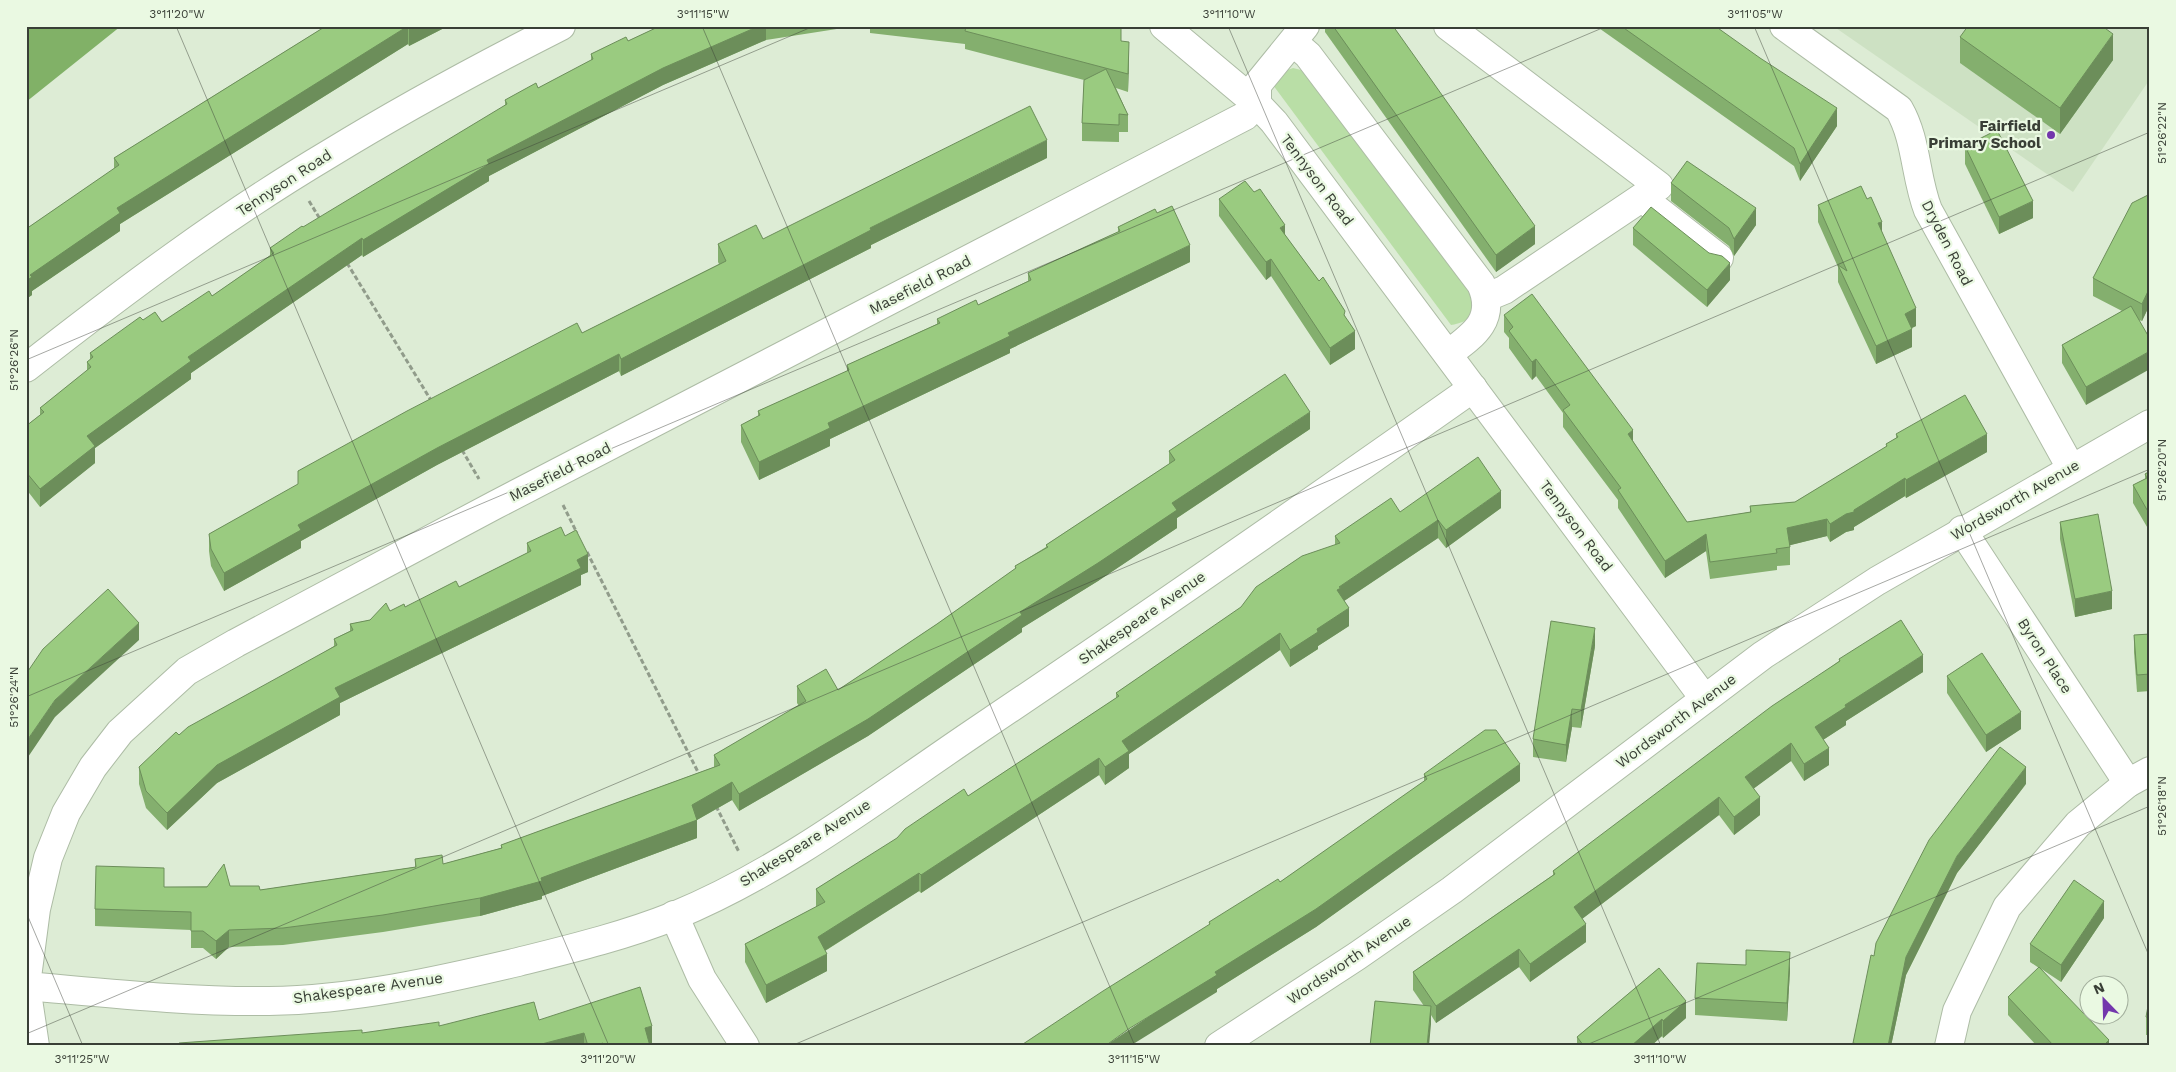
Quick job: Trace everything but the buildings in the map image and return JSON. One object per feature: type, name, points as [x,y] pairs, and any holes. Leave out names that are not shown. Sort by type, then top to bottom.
[{"type":"street","name":"Tennyson Road","points":[[26,368],[149,275],[293,176],[482,67],[561,26]]},
{"type":"street","name":"Tennyson Road","points":[[1164,26],[1257,104],[1274,122],[1704,698]]},
{"type":"street","points":[[1448,26],[1659,186],[1504,290],[1486,297]]},
{"type":"street","name":"Dryden Road","points":[[1784,26],[1899,109],[1909,126],[1920,190],[1928,210],[2071,468]]},
{"type":"street","points":[[1257,104],[1257,85],[1299,34],[1308,55],[1481,284],[1486,297],[1486,310],[1480,325],[1468,339],[1448,354]]},
{"type":"street","name":"Masefield Road","points":[[35,1046],[26,986],[36,909],[48,858],[66,812],[93,767],[120,732],[187,671],[495,505],[1245,116],[1257,104]]},
{"type":"street","points":[[1642,198],[1719,258]]},
{"type":"street","name":"Shakespeare Avenue","points":[[26,986],[199,999],[272,1001],[334,996],[408,986],[468,974],[547,955],[639,929],[674,915],[752,878],[1050,682],[1473,388]]},
{"type":"street","name":"Wordsworth Avenue","points":[[1237,1042],[1452,890],[1704,698],[1764,655],[1877,581],[1962,530],[2150,424]]},
{"type":"street","name":"Byron Place","points":[[1962,530],[2139,777]]},
{"type":"street","points":[[1949,1046],[1957,1011],[2007,907],[2078,824],[2139,777]]},
{"type":"street","points":[[674,915],[702,979],[745,1046]]},
{"type":"path","points":[[293,176],[324,226]]},
{"type":"path","points":[[345,260],[433,404]]},
{"type":"path","points":[[459,446],[495,505]]},
{"type":"path","points":[[549,478],[581,540]]},
{"type":"path","points":[[585,549],[702,780]]},
{"type":"path","points":[[712,798],[752,878]]},
{"type":"shaded area","name":"Fairfield Primary School","points":[[1833,26],[2150,26],[2150,79],[2073,192]]},
{"type":"green space","points":[[26,26],[121,26],[26,102]]},
{"type":"green space","points":[[1293,68],[1305,71],[1471,291],[1473,304],[1471,314],[1465,321],[1451,325],[1273,85],[1285,71]]},
{"type":"place","name":"Fairfield Primary School","points":[[2051,135]]}]
